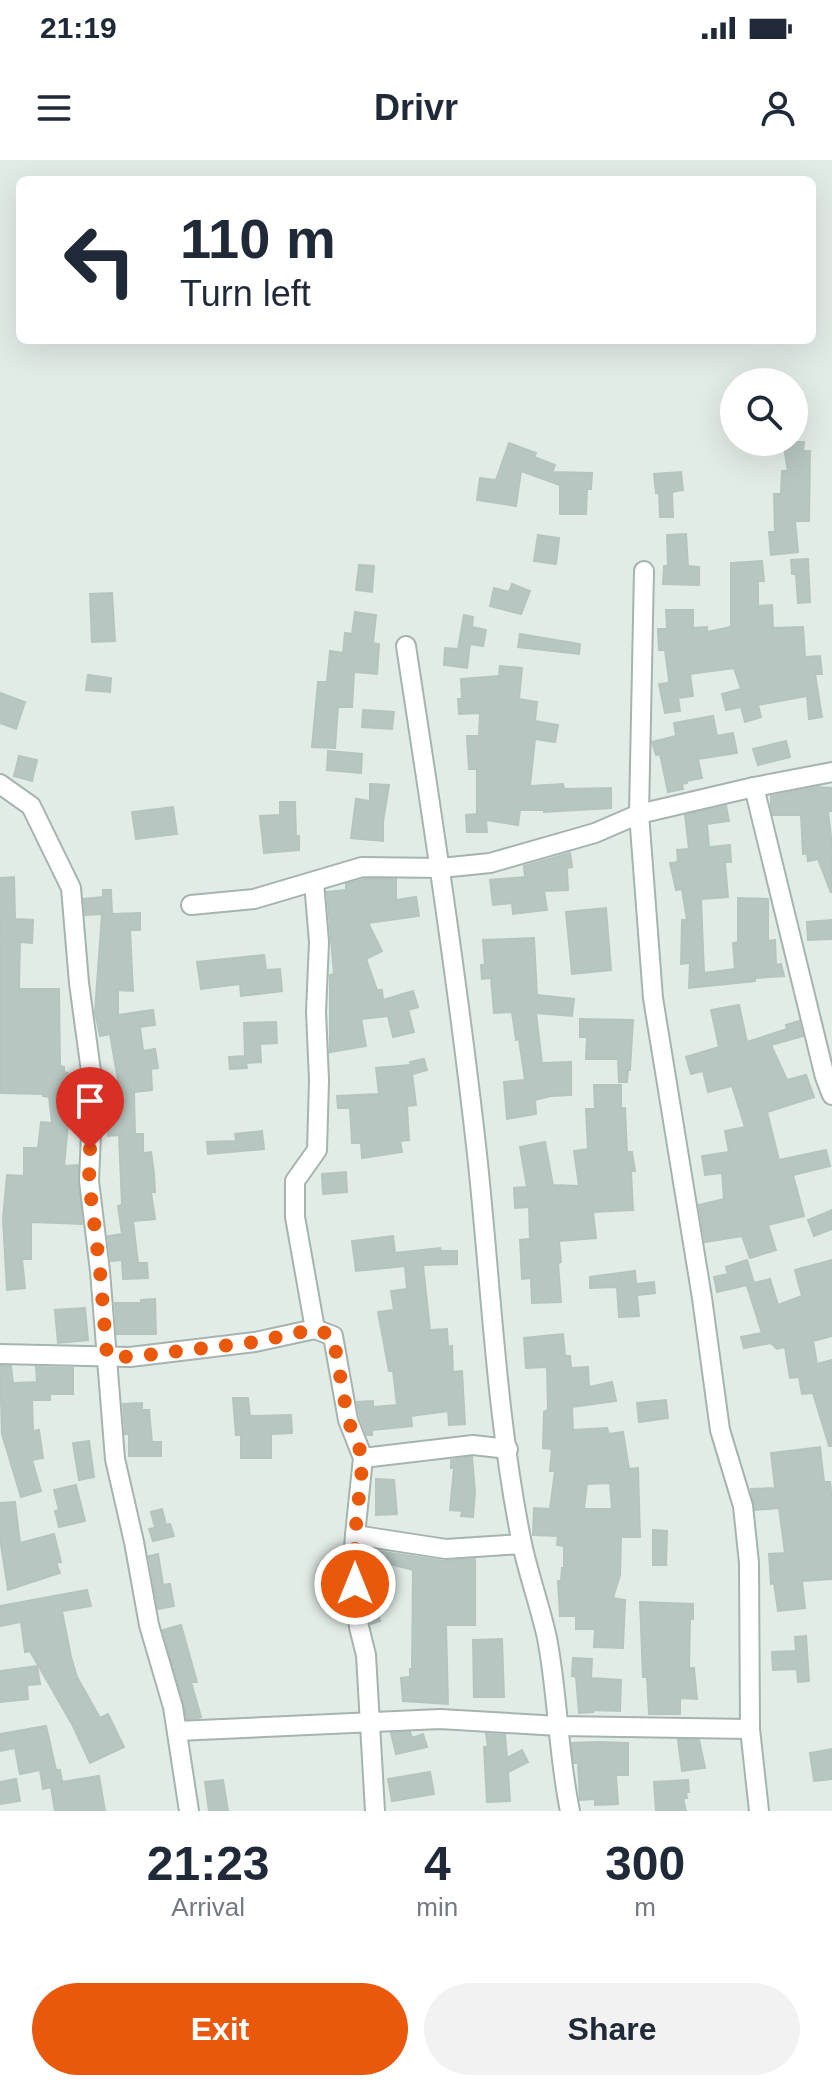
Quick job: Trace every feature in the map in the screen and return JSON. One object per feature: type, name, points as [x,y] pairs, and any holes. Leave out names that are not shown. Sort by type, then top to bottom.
[{"type":"street","points":[[644,571],[639,814],[653,998],[702,1298],[720,1430],[743,1506],[749,1563],[750,1729],[759,1811]]},
{"type":"street","points":[[406,646],[441,868],[477,1153],[508,1449],[522,1544],[546,1636],[570,1811]]},
{"type":"street","points":[[191,905],[254,899],[362,867],[441,868],[490,863],[595,833],[639,814],[832,772]]},
{"type":"street","points":[[0,784],[31,806],[71,888],[79,983],[93,1086],[89,1181],[100,1271],[115,1459],[149,1625],[177,1731],[189,1811]]},
{"type":"street","points":[[754,787],[832,1095]]},
{"type":"street","points":[[314,882],[319,942],[317,1150],[295,1181],[295,1217],[315,1329]]},
{"type":"street","points":[[0,1354],[130,1357],[255,1342],[315,1329],[333,1336],[348,1420],[363,1458],[353,1563],[359,1627],[366,1655],[375,1811]]},
{"type":"street","points":[[363,1458],[473,1445],[508,1449]]},
{"type":"street","points":[[355,1535],[446,1549],[522,1544]]},
{"type":"street","points":[[177,1731],[440,1719],[559,1726],[750,1729]]},
{"type":"building","points":[[509,443],[536,453],[534,457],[555,465],[552,472],[592,473],[591,489],[587,489],[586,514],[560,514],[560,485],[521,471],[516,506],[477,500],[480,478],[496,480]]},
{"type":"building","points":[[810,451],[809,521],[795,521],[798,552],[771,555],[769,532],[775,532],[774,494],[781,494],[782,471],[788,471],[785,456],[808,456]]},
{"type":"building","points":[[681,472],[683,490],[672,492],[673,517],[660,517],[654,474]]},
{"type":"building","points":[[686,534],[688,566],[699,567],[699,585],[663,584],[664,566],[668,566],[667,535]]},
{"type":"building","points":[[538,535],[559,538],[556,564],[534,561]]},
{"type":"building","points":[[808,559],[810,602],[798,603],[796,574],[792,574],[791,560]]},
{"type":"building","points":[[762,561],[764,581],[758,581],[758,606],[772,605],[773,628],[803,627],[805,657],[820,656],[822,674],[815,674],[822,717],[809,719],[807,696],[758,705],[761,717],[745,722],[741,707],[726,710],[722,694],[741,689],[734,668],[690,674],[693,696],[678,698],[680,711],[665,713],[659,684],[668,683],[669,680],[665,650],[659,650],[658,629],[667,629],[666,610],[693,610],[693,628],[707,627],[707,632],[731,627],[731,563]]},
{"type":"building","points":[[359,565],[374,566],[372,592],[356,590]]},
{"type":"building","points":[[512,584],[530,591],[521,614],[490,606],[494,588],[509,592]]},
{"type":"building","points":[[112,593],[115,641],[92,642],[90,594]]},
{"type":"building","points":[[355,612],[376,615],[373,643],[379,644],[377,674],[354,672],[352,707],[338,707],[335,748],[312,747],[318,682],[327,682],[330,651],[343,653],[345,633],[352,634]]},
{"type":"building","points":[[464,615],[473,617],[472,627],[486,630],[483,646],[470,644],[467,668],[444,665],[445,648],[458,649]]},
{"type":"building","points":[[520,634],[580,644],[579,654],[518,647]]},
{"type":"building","points":[[500,666],[522,668],[519,699],[537,702],[535,721],[558,725],[555,742],[535,739],[530,786],[563,784],[564,789],[611,788],[611,808],[544,812],[520,810],[518,825],[486,820],[487,832],[467,832],[466,815],[477,814],[477,769],[469,769],[467,736],[479,736],[480,713],[459,714],[461,679],[499,676]]},
{"type":"building","points":[[88,675],[111,678],[110,692],[86,690]]},
{"type":"building","points":[[0,693],[25,702],[16,729],[0,723]]},
{"type":"building","points":[[363,710],[394,712],[392,729],[362,727]]},
{"type":"building","points":[[713,716],[717,736],[733,733],[737,753],[698,759],[702,778],[686,781],[682,784],[683,789],[668,792],[660,754],[656,755],[652,742],[676,736],[674,723]]},
{"type":"building","points":[[786,741],[790,757],[758,765],[753,749]]},
{"type":"building","points":[[328,751],[362,754],[361,773],[327,770]]},
{"type":"building","points":[[19,756],[37,760],[32,781],[14,776]]},
{"type":"building","points":[[370,784],[389,785],[383,841],[351,838],[356,799],[370,801]]},
{"type":"building","points":[[816,787],[832,788],[832,811],[828,811],[832,845],[831,893],[818,859],[808,861],[807,853],[803,854],[801,815],[773,815],[771,807],[771,796]]},
{"type":"building","points":[[280,802],[295,802],[299,850],[264,853],[260,816],[280,815]]},
{"type":"building","points":[[726,806],[729,821],[707,824],[709,847],[730,845],[731,862],[725,862],[728,897],[701,899],[704,973],[735,969],[733,943],[738,942],[738,898],[768,899],[768,941],[775,940],[776,965],[781,964],[784,976],[689,988],[690,963],[681,964],[682,920],[687,920],[682,889],[676,890],[670,863],[678,862],[677,850],[689,849],[685,815]]},
{"type":"building","points":[[173,807],[177,834],[136,839],[132,812]]},
{"type":"building","points":[[570,853],[572,867],[567,868],[568,890],[544,891],[547,910],[513,914],[512,903],[493,905],[490,880],[525,877],[524,866]]},
{"type":"building","points":[[14,877],[15,919],[33,920],[32,943],[20,942],[19,989],[59,989],[60,1066],[68,1073],[67,1087],[63,1086],[65,1125],[68,1125],[64,1166],[78,1165],[82,1224],[31,1222],[31,1259],[22,1259],[25,1288],[7,1290],[3,1219],[7,1175],[24,1176],[24,1148],[38,1148],[41,1122],[52,1123],[49,1097],[43,1094],[1,1093],[0,878]]},
{"type":"building","points":[[364,879],[396,879],[396,900],[416,897],[419,916],[368,923],[382,951],[366,959],[377,990],[382,990],[383,1000],[413,991],[418,1007],[408,1010],[414,1032],[393,1037],[388,1016],[361,1019],[366,1046],[330,1052],[330,975],[334,974],[327,892],[346,890],[346,884]]},
{"type":"building","points":[[103,890],[111,890],[112,914],[140,913],[140,930],[130,930],[133,991],[118,990],[118,1015],[153,1010],[155,1025],[140,1027],[143,1051],[155,1049],[158,1068],[151,1069],[152,1090],[134,1092],[135,1134],[143,1134],[143,1153],[151,1152],[154,1173],[155,1192],[151,1192],[155,1219],[133,1221],[138,1263],[147,1263],[148,1278],[123,1279],[122,1260],[111,1261],[108,1236],[122,1234],[118,1206],[122,1205],[119,1135],[108,1136],[105,1094],[120,1092],[110,1034],[100,1036],[95,1012],[102,914],[85,915],[84,899],[103,897]]},
{"type":"building","points":[[606,908],[611,970],[572,974],[566,912]]},
{"type":"building","points":[[832,920],[832,939],[808,940],[807,922]]},
{"type":"building","points":[[534,938],[537,995],[574,999],[572,1016],[536,1013],[542,1063],[571,1062],[571,1095],[535,1100],[536,1114],[507,1119],[504,1082],[525,1080],[512,1012],[494,1013],[491,978],[482,979],[481,965],[485,965],[483,940]]},
{"type":"building","points":[[264,955],[266,970],[280,969],[282,991],[241,996],[240,984],[201,989],[197,962]]},
{"type":"building","points":[[739,1005],[747,1042],[787,1029],[786,1025],[799,1021],[803,1036],[771,1045],[787,1080],[806,1075],[814,1097],[767,1112],[779,1160],[826,1150],[830,1166],[793,1175],[804,1216],[768,1225],[776,1250],[750,1258],[742,1236],[705,1242],[699,1205],[724,1199],[722,1173],[705,1175],[702,1156],[729,1152],[725,1131],[745,1127],[732,1086],[708,1092],[703,1071],[691,1074],[686,1057],[719,1047],[711,1010]]},
{"type":"building","points":[[580,1019],[633,1020],[627,1082],[619,1082],[618,1059],[586,1059],[587,1037],[580,1037]]},
{"type":"building","points":[[276,1022],[277,1043],[260,1044],[261,1062],[246,1063],[247,1068],[230,1069],[229,1057],[245,1056],[244,1023]]},
{"type":"building","points":[[424,1059],[427,1070],[413,1074],[410,1062]]},
{"type":"building","points":[[411,1065],[416,1105],[407,1106],[409,1140],[400,1141],[402,1152],[362,1158],[361,1143],[352,1143],[350,1108],[338,1108],[337,1096],[379,1094],[376,1068]]},
{"type":"building","points":[[594,1085],[621,1085],[627,1152],[632,1152],[635,1171],[631,1171],[633,1210],[593,1212],[596,1238],[559,1241],[561,1302],[532,1303],[531,1278],[522,1279],[520,1240],[530,1239],[529,1207],[515,1208],[514,1188],[527,1187],[520,1147],[545,1142],[553,1185],[579,1186],[574,1151],[588,1149],[586,1109],[595,1109]]},
{"type":"building","points":[[262,1131],[264,1149],[208,1154],[207,1142],[236,1141],[235,1134]]},
{"type":"building","points":[[346,1172],[347,1192],[323,1194],[322,1174]]},
{"type":"building","points":[[832,1210],[832,1229],[814,1236],[808,1220]]},
{"type":"building","points":[[393,1236],[395,1253],[440,1248],[441,1251],[457,1251],[457,1264],[423,1265],[430,1330],[447,1329],[448,1347],[452,1346],[453,1372],[462,1371],[465,1424],[449,1425],[448,1411],[411,1416],[412,1426],[372,1430],[372,1435],[367,1435],[360,1417],[357,1402],[373,1401],[373,1407],[397,1405],[393,1371],[389,1371],[378,1312],[394,1310],[391,1291],[407,1289],[405,1266],[356,1271],[352,1241]]},
{"type":"building","points":[[747,1260],[754,1283],[770,1279],[778,1305],[802,1296],[795,1270],[832,1260],[832,1336],[813,1341],[817,1364],[832,1360],[832,1446],[829,1446],[813,1393],[802,1394],[799,1377],[790,1378],[785,1347],[777,1349],[771,1343],[744,1348],[741,1337],[762,1333],[747,1286],[751,1284],[717,1292],[714,1277],[728,1274],[726,1267]]},
{"type":"building","points":[[635,1271],[636,1284],[654,1282],[655,1293],[637,1295],[639,1316],[619,1317],[617,1287],[590,1288],[590,1277]]},
{"type":"building","points":[[155,1299],[156,1334],[117,1334],[115,1303],[141,1303],[141,1300]]},
{"type":"building","points":[[85,1308],[88,1340],[58,1343],[55,1310]]},
{"type":"building","points":[[563,1334],[565,1356],[570,1356],[571,1368],[588,1367],[589,1387],[612,1382],[616,1401],[572,1407],[573,1430],[607,1428],[609,1434],[623,1432],[629,1469],[638,1468],[640,1537],[621,1537],[620,1575],[613,1598],[625,1600],[623,1648],[594,1647],[595,1629],[576,1629],[576,1616],[560,1616],[558,1581],[561,1581],[564,1568],[564,1546],[557,1545],[558,1536],[533,1535],[534,1508],[550,1509],[555,1471],[550,1471],[552,1449],[543,1448],[544,1412],[548,1410],[547,1367],[526,1368],[524,1338]],"holes":[[[610,1483],[612,1509],[584,1509],[587,1484]]]},
{"type":"building","points":[[0,1366],[11,1366],[13,1383],[37,1382],[36,1367],[73,1368],[73,1394],[50,1394],[50,1400],[32,1400],[33,1431],[39,1430],[43,1458],[32,1460],[41,1491],[21,1497],[2,1434]]},
{"type":"building","points":[[233,1398],[248,1398],[250,1416],[291,1415],[292,1433],[271,1434],[271,1458],[241,1458],[241,1435],[236,1435]]},
{"type":"building","points":[[666,1400],[668,1418],[639,1422],[637,1403]]},
{"type":"building","points":[[142,1403],[142,1410],[149,1410],[152,1442],[161,1442],[161,1456],[129,1456],[129,1434],[125,1434],[123,1404]]},
{"type":"building","points":[[89,1441],[94,1477],[79,1480],[73,1443]]},
{"type":"building","points":[[820,1447],[824,1482],[830,1482],[832,1500],[832,1579],[802,1581],[805,1608],[778,1611],[774,1583],[771,1584],[769,1554],[785,1553],[779,1508],[755,1510],[751,1489],[775,1488],[771,1453]]},
{"type":"building","points":[[472,1457],[475,1492],[473,1517],[461,1516],[462,1511],[450,1510],[454,1468],[451,1468],[451,1460]]},
{"type":"building","points":[[376,1479],[394,1480],[397,1514],[376,1515]]},
{"type":"building","points":[[76,1485],[85,1521],[59,1527],[54,1490]]},
{"type":"building","points":[[15,1502],[20,1543],[54,1534],[61,1562],[56,1563],[60,1573],[8,1590],[0,1538],[0,1503]]},
{"type":"building","points":[[162,1509],[166,1525],[170,1524],[174,1536],[153,1541],[149,1529],[155,1528],[151,1512]]},
{"type":"building","points":[[653,1530],[667,1531],[666,1565],[653,1565]]},
{"type":"building","points":[[378,1551],[444,1561],[475,1559],[475,1625],[446,1625],[448,1704],[403,1701],[401,1678],[410,1677],[412,1669],[413,1570],[378,1561]]},
{"type":"building","points":[[158,1554],[163,1585],[170,1584],[174,1606],[158,1609],[149,1556]]},
{"type":"building","points":[[378,1558],[379,1592],[373,1593],[380,1621],[371,1624],[365,1559]]},
{"type":"building","points":[[87,1590],[91,1606],[62,1611],[71,1657],[77,1677],[100,1718],[108,1714],[124,1747],[90,1763],[73,1726],[30,1651],[25,1652],[21,1622],[0,1626],[0,1606]]},
{"type":"building","points":[[640,1602],[693,1604],[689,1668],[694,1668],[697,1699],[680,1698],[680,1714],[649,1714],[647,1677],[643,1677]]},
{"type":"building","points":[[181,1625],[197,1682],[191,1682],[201,1717],[198,1718],[187,1719],[163,1630]]},
{"type":"building","points":[[806,1636],[809,1681],[798,1682],[797,1669],[773,1670],[772,1652],[796,1651],[795,1637]]},
{"type":"building","points":[[502,1639],[504,1697],[474,1697],[473,1640]]},
{"type":"building","points":[[573,1658],[592,1659],[591,1678],[621,1680],[620,1711],[579,1713],[576,1677],[572,1676]]},
{"type":"building","points":[[37,1666],[40,1684],[27,1685],[28,1699],[0,1702],[0,1671]]},
{"type":"building","points":[[46,1726],[56,1770],[60,1770],[62,1782],[99,1776],[105,1811],[55,1811],[51,1787],[43,1789],[40,1770],[20,1774],[15,1748],[0,1751],[0,1734]]},
{"type":"building","points":[[410,1732],[412,1738],[423,1734],[427,1747],[396,1754],[391,1733]]},
{"type":"building","points":[[486,1734],[505,1735],[507,1758],[522,1750],[528,1762],[508,1772],[510,1801],[487,1802]]},
{"type":"building","points":[[678,1740],[699,1740],[705,1768],[682,1771]]},
{"type":"building","points":[[572,1743],[628,1743],[628,1775],[616,1775],[618,1804],[595,1805],[595,1799],[580,1800],[578,1763],[574,1763]]},
{"type":"building","points":[[832,1749],[832,1779],[814,1781],[810,1753]]},
{"type":"building","points":[[430,1772],[434,1794],[392,1801],[388,1779]]},
{"type":"building","points":[[16,1779],[20,1801],[0,1804],[0,1782]]},
{"type":"building","points":[[223,1780],[228,1811],[209,1811],[205,1782]]},
{"type":"building","points":[[688,1780],[689,1792],[686,1792],[687,1798],[683,1798],[686,1811],[656,1811],[654,1782]]},
{"type":"route","points":[[90,1149],[89,1181],[107,1356],[130,1357],[255,1342],[315,1329],[333,1336],[348,1420],[363,1458],[353,1563],[355,1584]]}]
